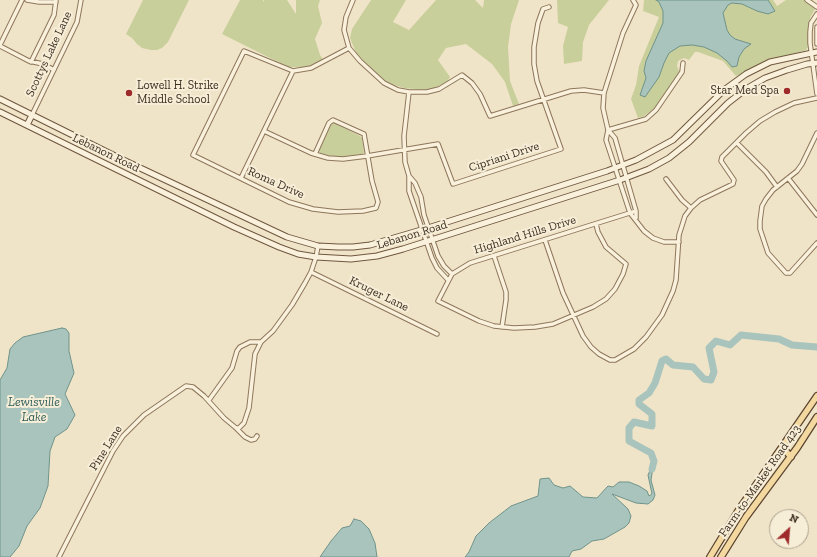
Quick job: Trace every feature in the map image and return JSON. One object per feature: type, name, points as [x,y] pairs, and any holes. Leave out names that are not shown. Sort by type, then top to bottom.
[{"type":"main road","name":"Lebanon Road","points":[[0,99],[265,228],[286,237],[318,246],[338,247],[370,244],[422,230],[622,166],[650,154],[673,140],[724,90],[746,74],[770,62],[814,52]]},
{"type":"main road","name":"Lebanon Road","points":[[0,112],[258,238],[298,254],[316,257],[351,259],[377,256],[620,180],[648,169],[669,158],[689,142],[728,103],[746,89],[765,78],[787,70],[815,64]]},
{"type":"main road","points":[[27,125],[32,114]]},
{"type":"main road","points":[[710,557],[738,512],[817,396]]},
{"type":"main road","name":"Farm-to-Market Road 423","points":[[721,557],[746,517],[817,417]]},
{"type":"main road","points":[[782,447],[792,454]]},
{"type":"street","points":[[22,0],[0,46],[32,62],[43,64],[54,70]]},
{"type":"street","points":[[27,0],[39,2],[56,1],[54,15],[32,62]]},
{"type":"street","name":"Scottys Lake Lane","points":[[32,114],[76,22],[82,0]]},
{"type":"street","points":[[353,0],[346,17],[344,30],[349,48],[360,61],[384,83],[398,90],[409,92],[428,92],[439,89],[462,75],[472,83],[480,94],[490,116],[571,90],[604,93]]},
{"type":"street","points":[[633,0],[636,5],[623,33],[604,93],[603,108],[608,130],[606,140],[630,213],[636,218],[644,231],[654,238],[664,242],[679,242]]},
{"type":"street","points":[[806,0],[817,6]]},
{"type":"street","points":[[543,99],[537,81],[534,64],[534,47],[538,23],[543,9],[549,7]]},
{"type":"street","points":[[817,14],[811,23],[810,32],[814,52],[817,94]]},
{"type":"street","points":[[817,27],[817,44]]},
{"type":"street","points":[[241,178],[293,71],[311,68],[349,48]]},
{"type":"street","name":"Roma Drive","points":[[293,71],[244,51],[193,156],[289,202],[313,209],[338,212],[363,211],[376,208],[378,202],[372,181],[368,156]]},
{"type":"street","points":[[608,130],[646,119],[656,110],[682,72],[682,63]]},
{"type":"street","points":[[409,92],[404,136],[405,162],[409,176],[409,190],[422,230],[437,268],[448,280]]},
{"type":"street","points":[[545,240],[560,284],[583,336],[591,347],[599,354],[613,361],[634,348],[642,341],[662,315],[673,291],[676,280],[681,227],[685,216],[691,208],[707,196],[732,185],[734,182],[732,176],[721,159],[760,121],[774,112],[794,103],[817,98]]},
{"type":"street","name":"Cipriani Drive","points":[[404,149],[438,144],[453,184],[561,149],[543,99]]},
{"type":"street","points":[[314,154],[329,123],[333,120],[364,134],[368,156]]},
{"type":"street","points":[[608,130],[615,138],[636,211],[636,218]]},
{"type":"street","points":[[264,131],[314,154],[328,158],[343,159],[404,149]]},
{"type":"street","points":[[817,133],[802,164],[769,194],[762,206],[760,221],[760,229],[768,253],[786,273],[790,273],[817,243]]},
{"type":"street","points":[[737,143],[766,172],[777,186]]},
{"type":"street","points":[[409,176],[415,183],[421,197],[424,215],[438,256],[444,266],[452,274]]},
{"type":"street","points":[[788,178],[817,215]]},
{"type":"street","points":[[666,179],[682,200],[691,208]]},
{"type":"street","name":"Highland Hills Drive","points":[[502,327],[479,321],[438,301],[452,274],[470,263],[636,211]]},
{"type":"street","points":[[494,256],[506,292],[502,327],[535,327],[553,324],[593,307],[611,294],[624,274],[626,264],[606,247],[598,232],[596,224]]},
{"type":"street","points":[[236,428],[242,426],[249,408],[253,359],[261,342],[273,331],[311,272],[318,246]]},
{"type":"street","name":"Kruger Lane","points":[[311,272],[437,334]]},
{"type":"street","points":[[209,400],[232,368],[237,351],[240,347],[250,342],[261,342]]},
{"type":"street","name":"Pine Lane","points":[[59,557],[113,451],[123,436],[144,415],[186,386],[193,387],[209,400],[224,418],[249,440],[255,439],[257,436]]},
{"type":"green space","points":[[143,0],[189,0],[168,42],[162,48],[157,50],[142,48],[126,34]]},
{"type":"green space","points":[[240,0],[263,0],[263,2],[264,0],[287,0],[296,14],[296,0],[320,0],[318,6],[322,23],[315,39],[320,55],[323,59],[307,67],[288,67],[222,34]]},
{"type":"green space","points":[[371,0],[406,0],[393,22],[409,30],[436,0],[475,0],[483,8],[484,0],[519,0],[511,24],[508,47],[510,81],[519,104],[513,106],[505,82],[492,64],[466,44],[446,48],[438,60],[450,77],[447,82],[434,88],[425,90],[404,88],[391,84],[381,78],[356,53],[350,38],[352,29]]},
{"type":"green space","points":[[557,0],[609,0],[589,25],[583,42],[582,61],[564,64],[563,46],[568,27],[558,23]]},
{"type":"green space","points":[[644,0],[773,0],[777,6],[786,0],[804,0],[815,9],[810,18],[808,47],[806,50],[769,61],[736,76],[723,61],[695,52],[689,60],[684,58],[678,61],[677,66],[680,73],[671,86],[656,107],[644,116],[638,118],[631,99],[636,85],[639,66],[659,17],[643,11]]},
{"type":"green space","points":[[332,123],[335,123],[360,136],[362,138],[364,153],[341,157],[320,153],[319,150]]},
{"type":"water","points":[[656,0],[768,0],[775,11],[768,14],[742,4],[732,3],[728,5],[723,13],[727,30],[735,39],[751,44],[744,49],[739,57],[737,66],[732,67],[717,53],[704,47],[692,45],[680,46],[669,53],[659,77],[645,97],[640,95],[646,78],[644,71],[646,61],[663,23],[663,11],[659,2]]},
{"type":"water","name":"Lewisville Lake","points":[[62,328],[66,329],[69,333],[69,351],[74,373],[65,394],[75,415],[67,429],[55,437],[50,451],[48,486],[40,508],[27,526],[19,546],[10,557],[0,557],[0,380],[7,368],[10,349],[15,343],[23,337]]},
{"type":"water","points":[[654,461],[651,480],[655,495],[653,500],[648,504],[636,503],[612,494],[628,509],[631,516],[629,523],[625,527],[604,539],[592,541],[581,549],[572,551],[569,557],[465,557],[469,552],[476,536],[489,523],[511,506],[538,496],[540,479],[549,478],[554,485],[563,488],[570,486],[583,497],[597,498],[608,486],[613,487],[619,482],[629,482],[639,486],[647,491],[649,496],[652,494],[648,475]]},
{"type":"water","points":[[354,519],[361,521],[369,529],[375,543],[377,557],[320,557],[342,528],[350,526]]},
{"type":"waterway","points":[[652,469],[654,461],[651,453],[629,441],[629,428],[634,422],[652,426],[652,414],[639,404],[639,400],[649,393],[655,383],[662,361],[666,359],[673,365],[693,367],[704,379],[711,380],[714,372],[709,348],[716,341],[730,345],[741,335],[779,339],[792,345],[817,347]]},
{"type":"place","name":"Star Med Spa","points":[[787,91]]},
{"type":"place","name":"Lowell H. Strike Middle School","points":[[129,93]]}]
